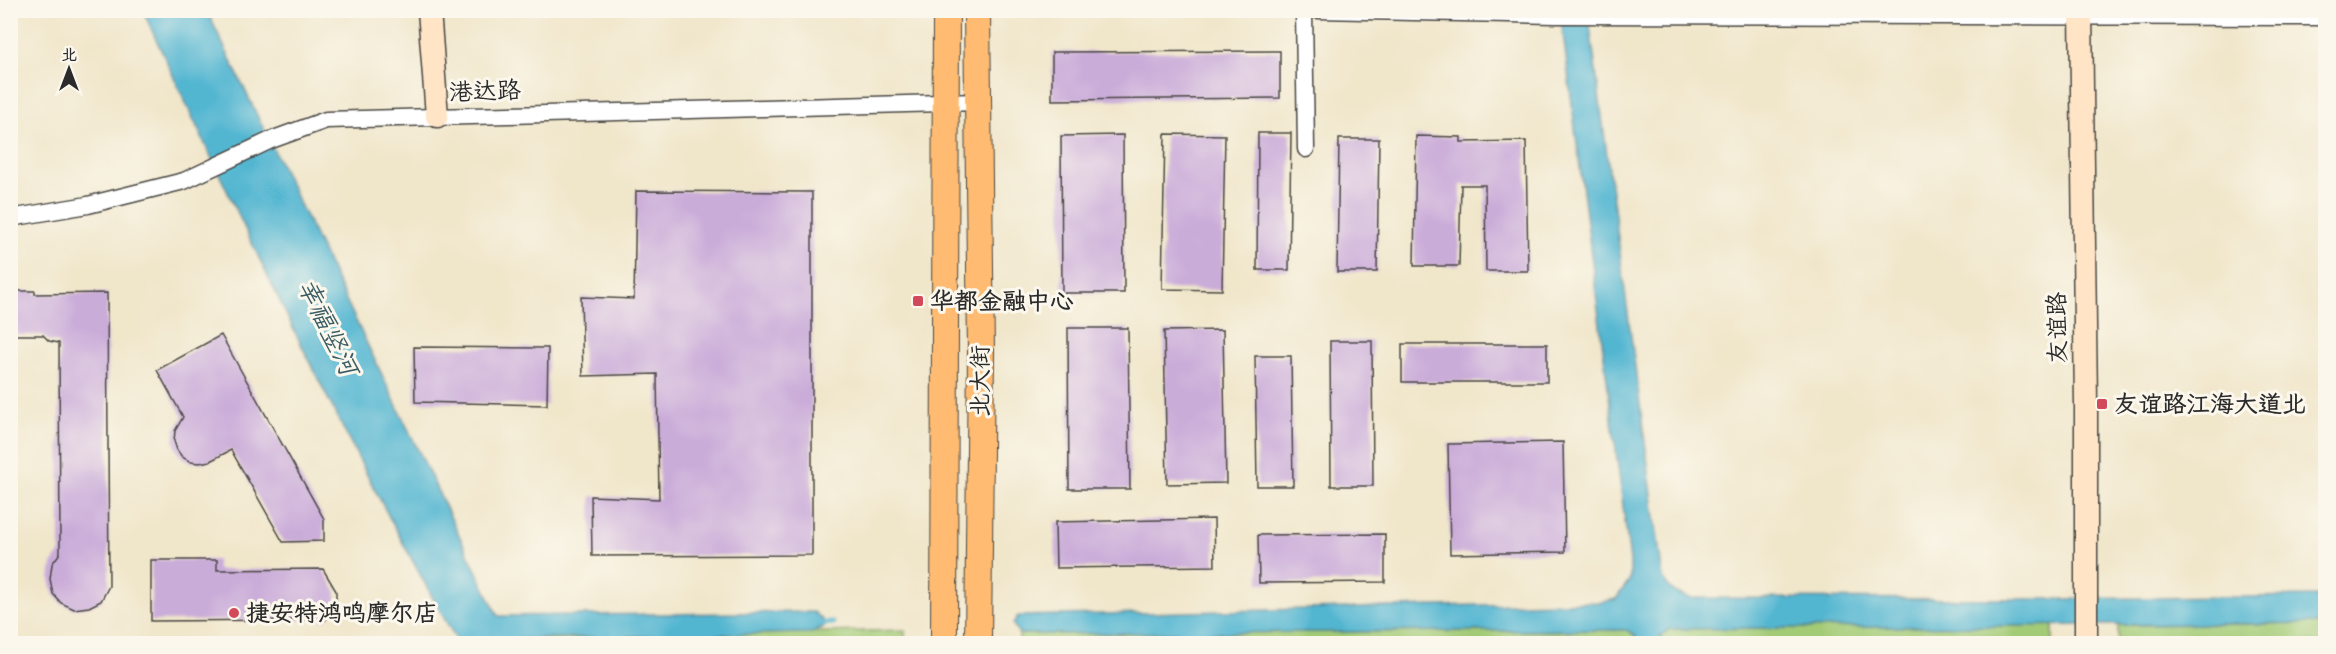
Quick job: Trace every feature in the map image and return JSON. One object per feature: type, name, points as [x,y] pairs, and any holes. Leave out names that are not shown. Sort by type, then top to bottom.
[{"type":"main road","name":"北大街","points":[[945,644],[946,10]]},
{"type":"main road","name":"北大街","points":[[977,10],[981,353],[978,644]]},
{"type":"street","points":[[429,10],[437,117]]},
{"type":"street","points":[[1304,10],[1306,149]]},
{"type":"street","points":[[1318,10],[1557,15],[1622,12],[2325,17]]},
{"type":"street","name":"友谊路","points":[[2081,14],[2086,404],[2086,636]]},
{"type":"street","name":"港达路","points":[[10,218],[88,205],[184,181],[271,140],[326,120],[978,102]]},
{"type":"green space","points":[[2325,623],[2325,643],[2118,643],[2118,625]]},
{"type":"green space","points":[[2053,625],[2053,644],[1660,644],[1661,636],[1669,629]]},
{"type":"green space","points":[[905,630],[905,644],[540,644],[540,639]]},
{"type":"green space","points":[[1627,630],[1635,635],[1637,643],[1019,644],[1019,634]]},
{"type":"water","points":[[1560,10],[1588,11],[1663,578],[1671,589],[1690,598],[2052,599],[2326,596],[2325,623],[1669,629],[1661,636],[1660,644],[1637,643],[1635,635],[1627,630],[1019,634],[1013,624],[1018,616],[1602,602],[1616,599],[1630,579],[1630,561]]},
{"type":"water","name":"幸福竖河","points":[[143,11],[207,11],[498,616],[814,612],[827,624],[812,633],[512,639],[511,643],[458,643],[333,409]]},
{"type":"building","points":[[1280,51],[1280,98],[1052,100],[1052,52]]},
{"type":"building","points":[[1258,133],[1291,133],[1289,270],[1257,270]]},
{"type":"building","points":[[1165,134],[1225,135],[1222,290],[1162,289]]},
{"type":"building","points":[[1123,135],[1124,293],[1062,293],[1061,136]]},
{"type":"building","points":[[1416,136],[1461,137],[1461,142],[1526,141],[1528,271],[1486,271],[1485,185],[1461,185],[1459,266],[1414,266]]},
{"type":"building","points":[[1339,139],[1379,139],[1377,272],[1337,272]]},
{"type":"building","points":[[636,191],[812,192],[812,555],[592,556],[591,496],[659,499],[657,374],[583,376],[581,297],[634,299]]},
{"type":"building","points":[[10,291],[35,291],[35,294],[107,293],[109,586],[101,601],[89,607],[74,609],[61,603],[53,594],[50,579],[52,564],[60,553],[59,343],[49,341],[43,335],[10,335]]},
{"type":"building","points":[[1068,328],[1128,328],[1130,489],[1069,489]]},
{"type":"building","points":[[1223,330],[1226,483],[1167,484],[1164,331]]},
{"type":"building","points":[[221,335],[324,519],[324,541],[283,542],[231,450],[210,461],[199,463],[182,457],[177,450],[174,441],[175,431],[183,417],[157,370]]},
{"type":"building","points":[[1330,341],[1372,341],[1373,486],[1331,486]]},
{"type":"building","points":[[1402,344],[1547,344],[1547,382],[1402,382]]},
{"type":"building","points":[[414,347],[548,348],[547,405],[415,402]]},
{"type":"building","points":[[1255,356],[1291,356],[1293,486],[1257,486]]},
{"type":"building","points":[[1563,442],[1565,552],[1450,554],[1448,444]]},
{"type":"building","points":[[1214,519],[1215,566],[1056,568],[1055,522]]},
{"type":"building","points":[[1385,534],[1385,582],[1259,583],[1258,535]]},
{"type":"building","points":[[151,560],[217,560],[217,570],[323,569],[336,591],[336,610],[325,620],[151,621]]},
{"type":"waterway","points":[[820,624],[833,623]]},
{"type":"place","name":"华都金融中心","points":[[918,301]]},
{"type":"place","name":"友谊路江海大道北","points":[[2102,404]]},
{"type":"place","name":"捷安特鸿鸣摩尔店","points":[[234,613]]}]
